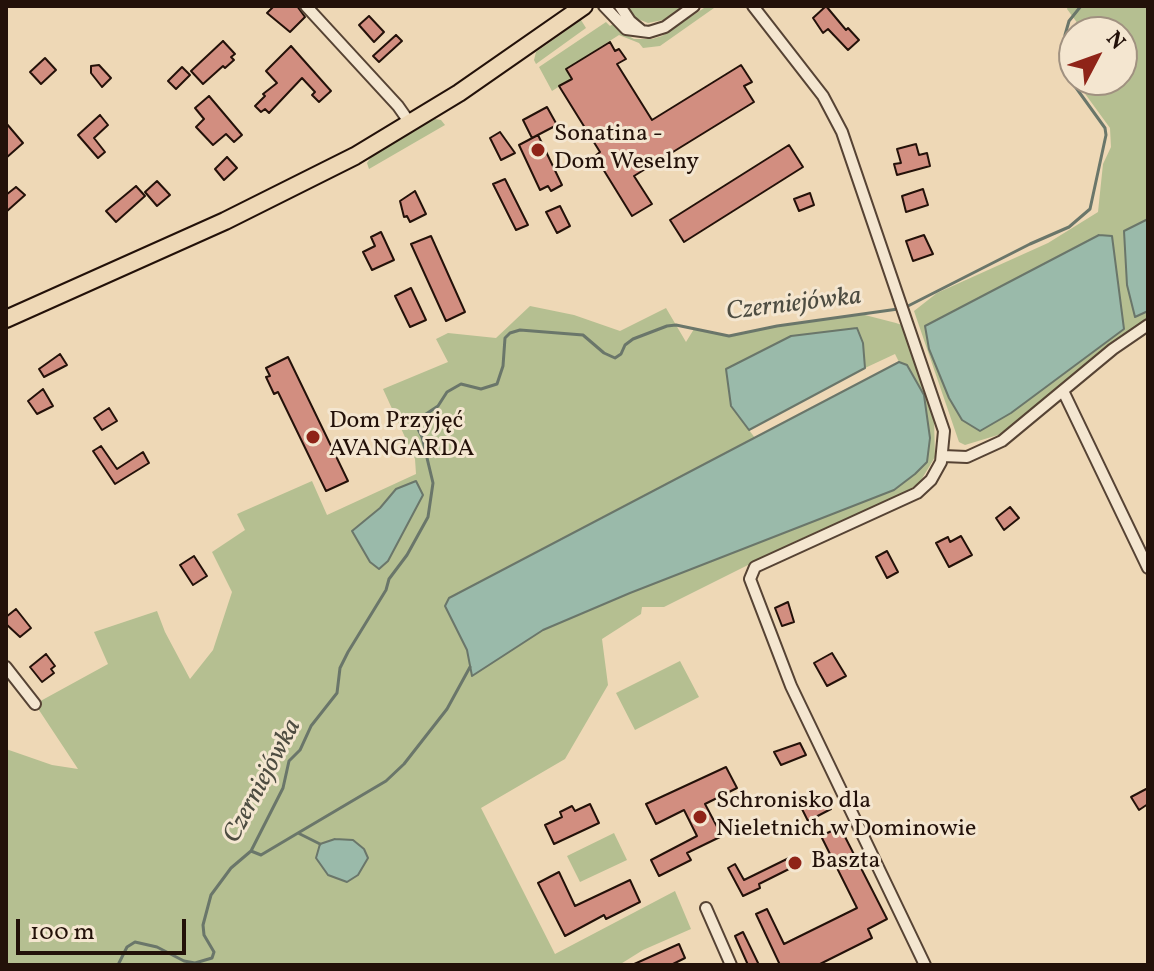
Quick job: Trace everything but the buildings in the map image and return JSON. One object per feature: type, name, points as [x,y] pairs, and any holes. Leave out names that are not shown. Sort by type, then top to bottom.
[{"type":"main road","points":[[6,319],[281,195],[459,93],[584,6]]},
{"type":"street","points":[[306,6],[410,123]]},
{"type":"street","points":[[604,6],[626,29],[644,32],[660,29],[694,6]]},
{"type":"street","points":[[620,6],[630,21],[644,32]]},
{"type":"street","points":[[753,6],[823,96],[842,132],[942,420],[943,456],[931,480],[912,496],[755,567],[750,579],[791,686],[925,965]]},
{"type":"street","points":[[943,456],[967,457],[994,446],[1064,393],[1113,349],[1148,325]]},
{"type":"street","points":[[1064,393],[1148,568]]},
{"type":"street","points":[[6,667],[35,704]]},
{"type":"street","points":[[706,908],[731,965]]},
{"type":"green space","points":[[630,6],[683,6],[663,20],[648,23],[633,17],[626,9]]},
{"type":"green space","points":[[707,6],[724,6],[714,8],[660,46],[643,48],[639,43],[619,35],[566,69],[571,79],[552,91],[539,67],[606,22],[634,39],[652,39],[662,36]]},
{"type":"green space","points":[[1068,6],[1148,6],[1148,219],[1124,232],[1136,317],[1148,311],[1148,319],[1123,335],[1039,406],[998,435],[965,445],[959,442],[914,311],[937,293],[1048,243],[1098,212],[1103,164],[1111,147],[1110,128],[1087,96],[1138,96],[1138,16],[1072,16]],"holes":[[[1098,235],[1124,329],[1011,413],[980,430],[962,420],[949,398],[929,349],[925,326]]]},
{"type":"green space","points":[[581,20],[586,28],[536,64],[536,52]]},
{"type":"green space","points":[[435,119],[445,125],[369,169],[367,163],[371,157]]},
{"type":"green space","points":[[530,306],[574,315],[620,331],[666,308],[686,342],[694,329],[729,336],[861,314],[902,325],[934,418],[935,457],[920,482],[906,492],[796,541],[664,607],[642,607],[641,614],[602,639],[608,685],[565,759],[481,808],[555,954],[675,891],[691,929],[643,950],[619,965],[6,965],[6,749],[52,765],[78,769],[35,704],[108,664],[94,632],[157,611],[190,679],[213,650],[232,592],[212,552],[245,530],[237,514],[312,481],[327,515],[416,474],[415,459],[383,389],[448,362],[436,339],[448,333],[496,338]],"holes":[[[863,343],[865,368],[895,354],[899,362],[907,365],[924,395],[927,462],[915,474],[894,490],[543,630],[472,676],[467,650],[445,606],[449,598],[755,438],[731,406]]]},
{"type":"green space","points":[[680,661],[699,697],[635,730],[616,693]]},
{"type":"green space","points":[[614,833],[627,860],[580,882],[567,856]]},
{"type":"shaded area","points":[[1148,219],[1148,311],[1135,317],[1127,285],[1124,231]]},
{"type":"shaded area","points":[[1099,235],[1112,236],[1124,329],[1011,413],[980,431],[962,420],[949,398],[929,349],[925,326]]},
{"type":"shaded area","points":[[857,328],[863,343],[865,368],[749,430],[731,406],[726,369],[791,336]]},
{"type":"shaded area","points":[[899,362],[907,365],[924,395],[930,438],[927,462],[894,490],[543,630],[472,676],[467,650],[445,606],[449,598]]},
{"type":"shaded area","points":[[416,481],[423,495],[388,561],[379,569],[370,562],[352,531],[380,508],[396,489]]},
{"type":"shaded area","points":[[335,839],[353,840],[364,849],[368,858],[358,875],[347,882],[328,875],[316,858],[320,844]]},
{"type":"waterway","name":"Czerniejówka","points":[[906,307],[1069,227],[1090,209],[1106,135],[1105,128],[1069,78],[1065,35],[1069,21],[1081,6]]},
{"type":"waterway","name":"Czerniejówka","points":[[1108,6],[1115,6]]},
{"type":"waterway","name":"Czerniejówka","points":[[118,965],[127,947],[135,942],[157,947],[184,961],[195,963],[212,958],[214,952],[204,935],[203,925],[211,895],[231,868],[251,851],[283,788],[289,761],[300,750],[311,726],[337,693],[340,668],[348,652],[428,517],[433,483],[418,429],[420,418],[438,406],[447,392],[461,384],[481,389],[497,384],[503,366],[505,338],[510,333],[520,330],[583,335],[615,358],[633,339],[667,326],[676,325],[729,336],[898,309]]},
{"type":"waterway","points":[[298,833],[386,781],[404,764],[447,709],[470,667]]},
{"type":"waterway","points":[[251,851],[261,855],[298,833],[320,844]]},
{"type":"place","name":"Sonatina - Dom Weselny","points":[[538,150]]},
{"type":"place","name":"Dom Przyjęć AVANGARDA","points":[[313,437]]},
{"type":"place","name":"Schronisko dla Nieletnich w Dominowie","points":[[700,817]]},
{"type":"place","name":"Baszta","points":[[795,863]]}]
